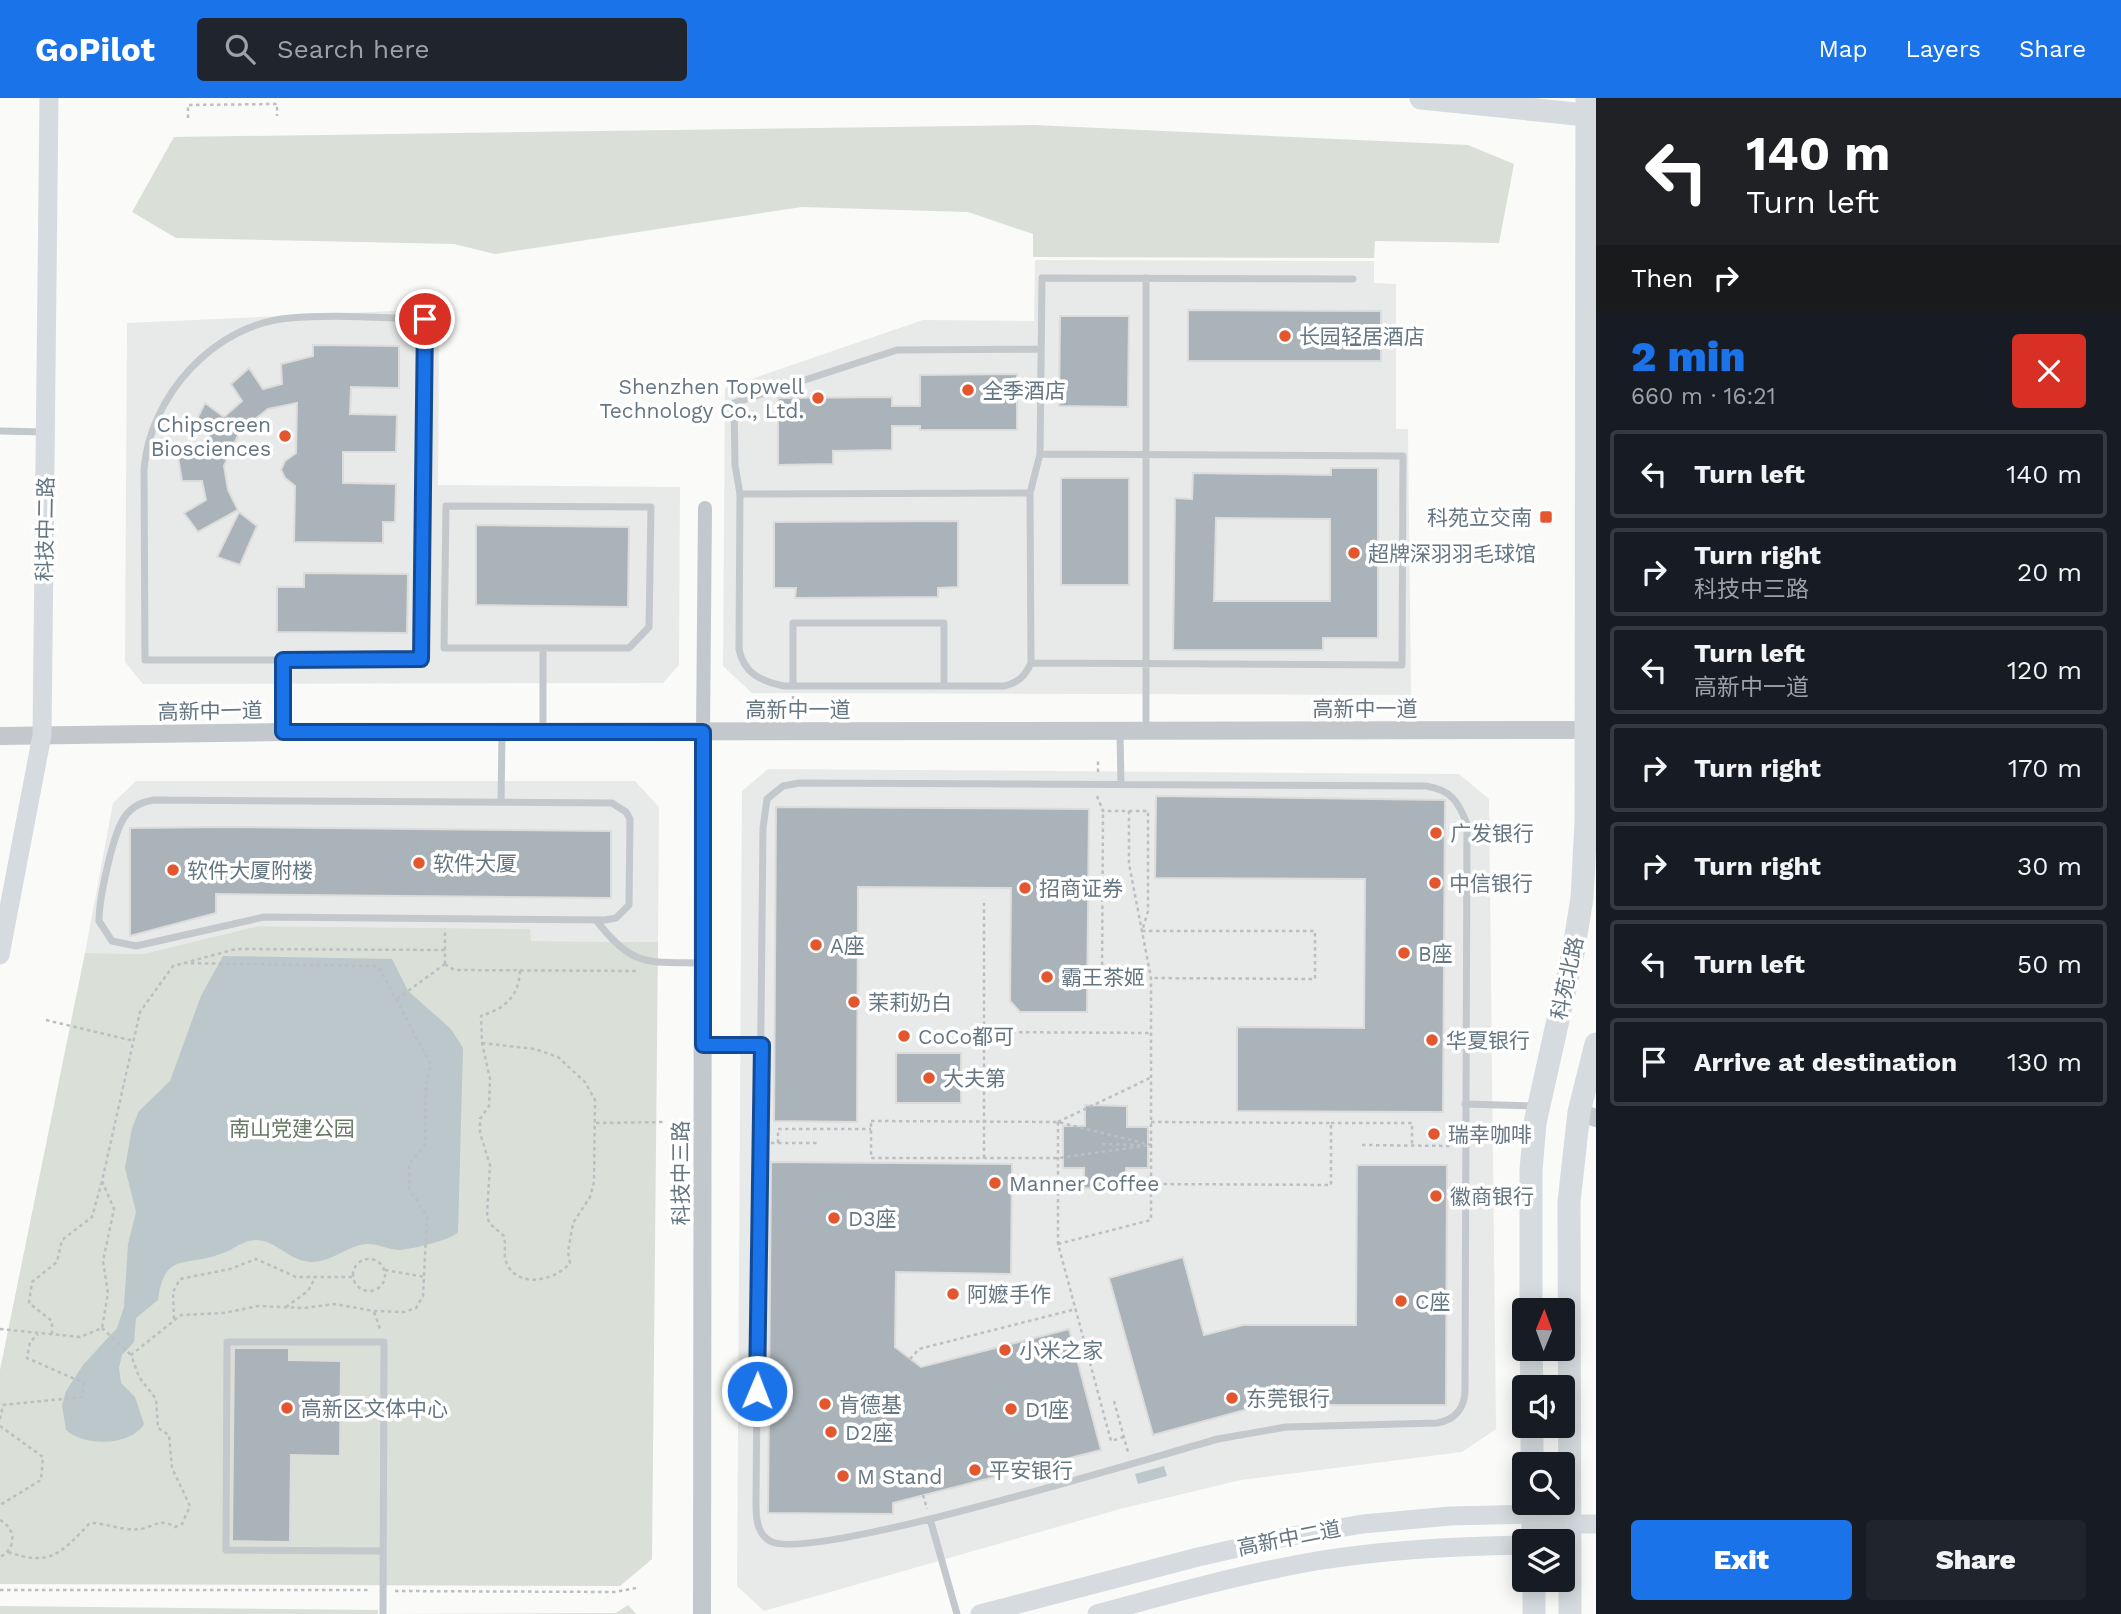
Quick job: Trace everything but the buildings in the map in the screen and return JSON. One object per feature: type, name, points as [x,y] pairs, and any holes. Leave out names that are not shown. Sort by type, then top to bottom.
[{"type":"main road","name":"科技中二路","points":[[0,955],[42,735],[49,98]]},
{"type":"main road","points":[[1421,98],[1590,110]]},
{"type":"main road","name":"科苑北路","points":[[1531,1298],[1531,1170],[1539,1106],[1582,898],[1591,730],[1590,110]]},
{"type":"main road","points":[[1570,1614],[1568,1242],[1572,1160],[1588,1115],[1596,1044]]},
{"type":"main road","name":"高新中二道","points":[[980,1614],[1286,1537],[1425,1518],[1512,1511]]},
{"type":"main road","name":"高新中二道","points":[[1547,1515],[1569,1524],[1596,1524]]},
{"type":"main road","points":[[1561,1529],[1569,1524]]},
{"type":"main road","name":"高新中二道","points":[[1097,1614],[1249,1574],[1318,1561],[1395,1551],[1512,1546]]},
{"type":"main road","points":[[1534,1592],[1534,1614]]},
{"type":"street","points":[[703,732],[705,508]]},
{"type":"street","name":"高新中一道","points":[[0,736],[283,732],[1591,730]]},
{"type":"street","name":"科技中三路","points":[[702,1614],[703,732]]},
{"type":"lane","points":[[1040,349],[897,350],[734,403],[735,465],[740,494],[741,659],[746,667],[761,680],[793,686],[1013,684],[1022,678],[1031,663],[1030,493],[1040,454],[1042,278],[1353,279]]},
{"type":"lane","points":[[1146,278],[1146,731]]},
{"type":"lane","points":[[289,318],[425,319],[421,659],[283,660],[145,660],[144,469],[146,447],[153,425],[176,387],[213,348],[264,323],[289,318]]},
{"type":"lane","points":[[0,431],[46,432]]},
{"type":"lane","points":[[1031,663],[1402,665],[1403,456],[1040,454]]},
{"type":"lane","points":[[740,494],[1030,493]]},
{"type":"lane","points":[[446,506],[651,507],[649,627],[629,649],[543,648],[444,648],[446,506]]},
{"type":"lane","points":[[793,686],[793,623],[944,623],[944,686]]},
{"type":"lane","points":[[543,648],[543,732]]},
{"type":"lane","points":[[283,660],[283,732]]},
{"type":"lane","points":[[1120,731],[1121,785]]},
{"type":"lane","points":[[501,802],[502,732]]},
{"type":"lane","points":[[799,783],[1426,786],[1450,794],[1460,805],[1467,824],[1465,1400],[1456,1414],[1437,1423],[1263,1429],[1131,1462],[891,1530],[798,1547],[771,1542],[758,1526],[756,1498],[762,1045],[764,811],[767,799],[774,790],[799,783]]},
{"type":"lane","points":[[142,802],[603,802],[619,806],[626,811],[631,829],[629,905],[616,918],[445,919],[264,918],[136,946],[112,941],[99,921],[120,826],[124,817],[142,802]]},
{"type":"lane","points":[[596,920],[619,946],[640,960],[703,963]]},
{"type":"lane","points":[[703,1045],[762,1045]]},
{"type":"lane","points":[[1465,1104],[1539,1106]]},
{"type":"lane","points":[[383,1551],[226,1550],[227,1342],[384,1342],[383,1614]]},
{"type":"lane","points":[[930,1519],[957,1614]]},
{"type":"path","points":[[246,98],[246,104]]},
{"type":"path","points":[[188,118],[188,105],[277,104],[277,116]]},
{"type":"path","points":[[1102,986],[1103,811]]},
{"type":"path","points":[[1058,1244],[1151,1220],[1152,978],[1129,864],[1129,811]]},
{"type":"path","points":[[1142,931],[1148,911],[1148,811]]},
{"type":"path","points":[[984,903],[984,1158]]},
{"type":"path","points":[[397,1000],[445,964],[445,919]]},
{"type":"path","points":[[1142,931],[1315,931],[1315,979],[1152,978]]},
{"type":"path","points":[[52,1336],[52,1321],[29,1303],[32,1282],[57,1262],[62,1240],[92,1217],[140,1012],[173,966],[236,949],[446,950]]},
{"type":"path","points":[[130,1354],[151,1341],[173,1319],[191,1313],[232,1312],[258,1306],[335,1304],[374,1311],[404,1311],[416,1307],[423,1296],[427,1216],[409,1189],[409,1164],[425,1145],[426,1084],[431,1065],[397,1000],[375,966],[180,963]]},
{"type":"path","points":[[445,964],[454,970],[641,971]]},
{"type":"path","points":[[482,1043],[535,1049],[558,1057],[592,1092],[596,1105],[593,1187],[573,1223],[568,1251],[570,1263],[550,1279],[519,1276],[506,1260],[504,1236],[487,1219],[490,1165],[480,1131],[480,1117],[489,1106],[489,1079],[482,1043],[481,1016],[510,1001],[519,983],[520,970]]},
{"type":"path","points":[[46,1020],[134,1041]]},
{"type":"path","points":[[984,1032],[1151,1033]]},
{"type":"path","points":[[1058,1122],[1151,1078]]},
{"type":"path","points":[[871,1121],[1058,1122],[1151,1145],[1058,1158],[871,1158],[871,1121]]},
{"type":"path","points":[[596,1123],[666,1122]]},
{"type":"path","points":[[1058,1122],[1058,1244],[1111,1441],[1124,1437]]},
{"type":"path","points":[[1151,1122],[1412,1122],[1412,1146]]},
{"type":"path","points":[[1152,1184],[1331,1185],[1331,1123]]},
{"type":"path","points":[[778,1143],[778,1129],[871,1129]]},
{"type":"path","points":[[761,1143],[817,1143]]},
{"type":"path","points":[[1102,1144],[1151,1145]]},
{"type":"path","points":[[1362,1146],[1465,1146]]},
{"type":"path","points":[[102,1181],[114,1209],[103,1261],[108,1293],[102,1328]]},
{"type":"path","points":[[173,1319],[175,1284],[185,1276],[230,1269],[256,1259],[296,1277],[353,1277]]},
{"type":"path","points":[[385,1270],[385,1279],[375,1290],[361,1289],[353,1277],[355,1267],[366,1259],[375,1260],[385,1270],[425,1276]]},
{"type":"path","points":[[285,1307],[308,1291],[315,1278]]},
{"type":"path","points":[[910,1359],[919,1349],[1076,1309]]},
{"type":"path","points":[[374,1311],[384,1342]]},
{"type":"path","points":[[8,1552],[39,1560],[57,1555],[90,1523],[145,1528],[152,1522],[167,1522],[175,1527],[182,1524],[190,1506],[172,1468],[169,1435],[158,1428],[156,1399],[139,1377],[130,1354],[102,1328]]},
{"type":"path","points":[[0,1329],[80,1337],[102,1328]]},
{"type":"path","points":[[0,1419],[3,1405],[82,1397],[84,1383],[27,1358],[30,1342],[38,1334]]},
{"type":"path","points":[[1114,1401],[1131,1462]]},
{"type":"path","points":[[0,1426],[43,1457],[41,1480],[0,1505]]},
{"type":"path","points":[[0,1520],[13,1533],[8,1552],[0,1557]]},
{"type":"path","points":[[0,1590],[615,1592],[636,1588]]},
{"type":"shaded area","points":[[1035,260],[1374,261],[1374,283],[1396,284],[1396,429],[1408,429],[1411,695],[752,693],[723,666],[725,388],[923,320],[1034,321]]},
{"type":"shaded area","points":[[439,309],[438,485],[680,487],[679,665],[663,683],[143,684],[125,662],[127,323]]},
{"type":"shaded area","points":[[768,769],[1459,774],[1489,799],[1496,1429],[1462,1452],[1241,1480],[1120,1509],[764,1611],[737,1586],[742,791]]},
{"type":"shaded area","points":[[136,781],[635,781],[659,807],[658,942],[530,941],[530,929],[258,926],[143,954],[85,953],[113,803]]},
{"type":"shaded area","points":[[223,956],[392,959],[408,991],[451,1029],[463,1048],[458,1232],[439,1241],[403,1250],[370,1244],[359,1245],[326,1259],[311,1262],[296,1258],[264,1241],[253,1240],[223,1253],[179,1263],[166,1274],[158,1300],[136,1318],[134,1342],[122,1355],[119,1368],[121,1383],[135,1397],[144,1424],[129,1437],[118,1440],[107,1442],[84,1439],[66,1430],[62,1405],[66,1391],[83,1365],[117,1328],[124,1307],[128,1244],[136,1212],[125,1168],[132,1128],[139,1111],[170,1081],[201,996]]},
{"type":"shaded area","points":[[1164,1466],[1167,1476],[1138,1484],[1135,1474]]},
{"type":"green space","points":[[1034,125],[1468,145],[1514,164],[1499,243],[1375,241],[1374,258],[1033,257],[1033,234],[968,212],[802,207],[495,254],[454,244],[176,238],[132,212],[174,137]]},
{"type":"green space","name":"南山党建公园","points":[[258,926],[530,929],[531,941],[658,942],[652,1559],[620,1586],[0,1584],[0,1370],[85,953],[143,954]]},
{"type":"green space","points":[[628,1605],[636,1614],[392,1614],[616,1613]]},
{"type":"green space","points":[[0,1606],[378,1610],[378,1614],[0,1614]]},
{"type":"place","name":"长园轻居酒店","points":[[1285,336]]},
{"type":"place","name":"全季酒店","points":[[968,390]]},
{"type":"place","name":"Shenzhen Topwell Technology Co., Ltd.","points":[[818,398]]},
{"type":"place","name":"Chipscreen Biosciences","points":[[285,436]]},
{"type":"place","name":"科苑立交南","points":[[1546,517]]},
{"type":"place","name":"超牌深羽羽毛球馆","points":[[1354,553]]},
{"type":"place","name":"广发银行","points":[[1436,833]]},
{"type":"place","name":"软件大厦","points":[[419,863]]},
{"type":"place","name":"软件大厦附楼","points":[[173,870]]},
{"type":"place","name":"中信银行","points":[[1435,883]]},
{"type":"place","name":"招商证券","points":[[1025,888]]},
{"type":"place","name":"A座","points":[[816,945]]},
{"type":"place","name":"B座","points":[[1404,953]]},
{"type":"place","name":"霸王茶姬","points":[[1047,977]]},
{"type":"place","name":"茉莉奶白","points":[[854,1002]]},
{"type":"place","name":"CoCo都可","points":[[904,1036]]},
{"type":"place","name":"华夏银行","points":[[1432,1040]]},
{"type":"place","name":"大夫第","points":[[929,1078]]},
{"type":"place","name":"瑞幸咖啡","points":[[1434,1134]]},
{"type":"place","name":"Manner Coffee","points":[[995,1183]]},
{"type":"place","name":"徽商银行","points":[[1436,1196]]},
{"type":"place","name":"D3座","points":[[834,1218]]},
{"type":"place","name":"阿嬷手作","points":[[953,1294]]},
{"type":"place","name":"C座","points":[[1401,1301]]},
{"type":"place","name":"小米之家","points":[[1005,1350]]},
{"type":"place","name":"东莞银行","points":[[1232,1398]]},
{"type":"place","name":"肯德基","points":[[825,1404]]},
{"type":"place","name":"高新区文体中心","points":[[287,1408]]},
{"type":"place","name":"D1座","points":[[1011,1409]]},
{"type":"place","name":"D2座","points":[[831,1432]]},
{"type":"place","name":"平安银行","points":[[975,1470]]},
{"type":"place","name":"M Stand","points":[[843,1476]]},
{"type":"route","points":[[425,319],[421,659],[283,660],[283,732],[703,732],[703,1045],[762,1045],[757,1391]]}]
